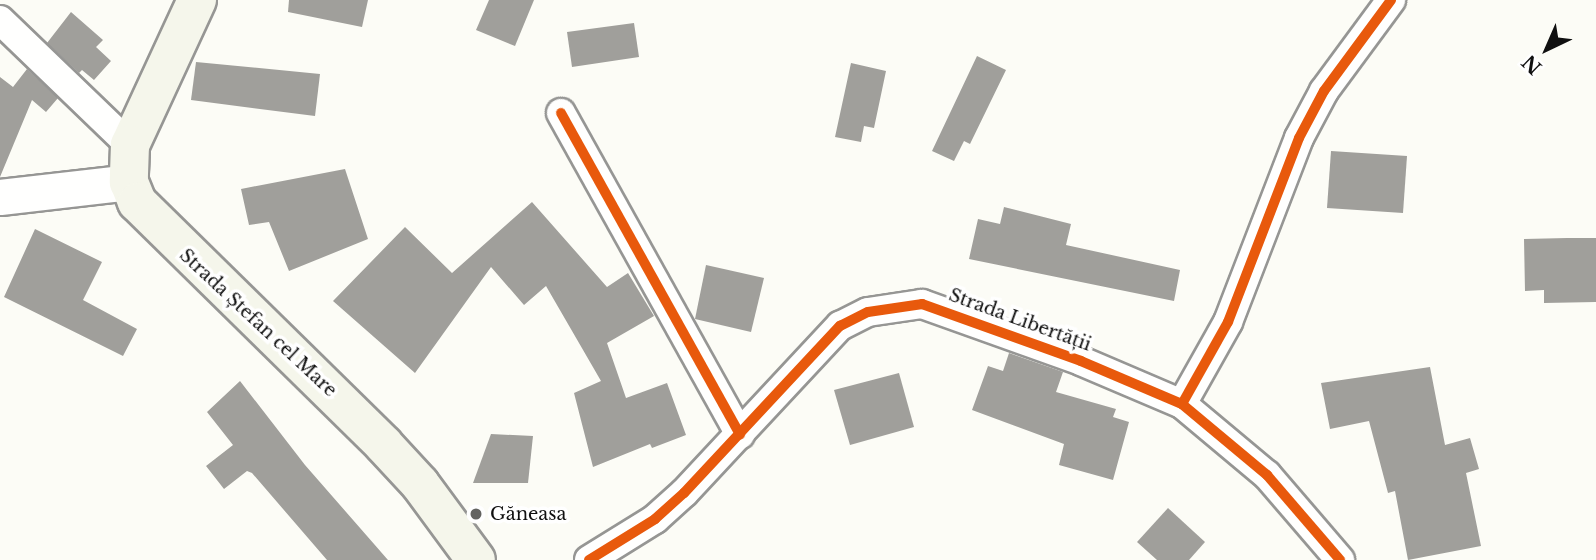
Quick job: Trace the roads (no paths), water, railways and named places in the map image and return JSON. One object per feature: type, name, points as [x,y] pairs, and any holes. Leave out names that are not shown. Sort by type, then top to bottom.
[{"type":"main road","points":[[129,182],[130,145],[197,0]]},
{"type":"main road","name":"Strada Ștefan cel Mare","points":[[129,182],[150,219],[393,454],[476,560]]},
{"type":"street","points":[[1182,404],[1228,322],[1299,138],[1324,91],[1391,0]]},
{"type":"street","points":[[0,20],[130,145]]},
{"type":"street","points":[[561,113],[740,434]]},
{"type":"street","points":[[0,197],[129,182]]},
{"type":"street","name":"Strada Libertății","points":[[589,560],[655,519],[740,434],[828,335],[861,315],[895,305],[922,304],[950,311],[1182,404],[1267,475],[1340,560]]},
{"type":"place","name":"Găneasa","points":[[476,514]]}]
